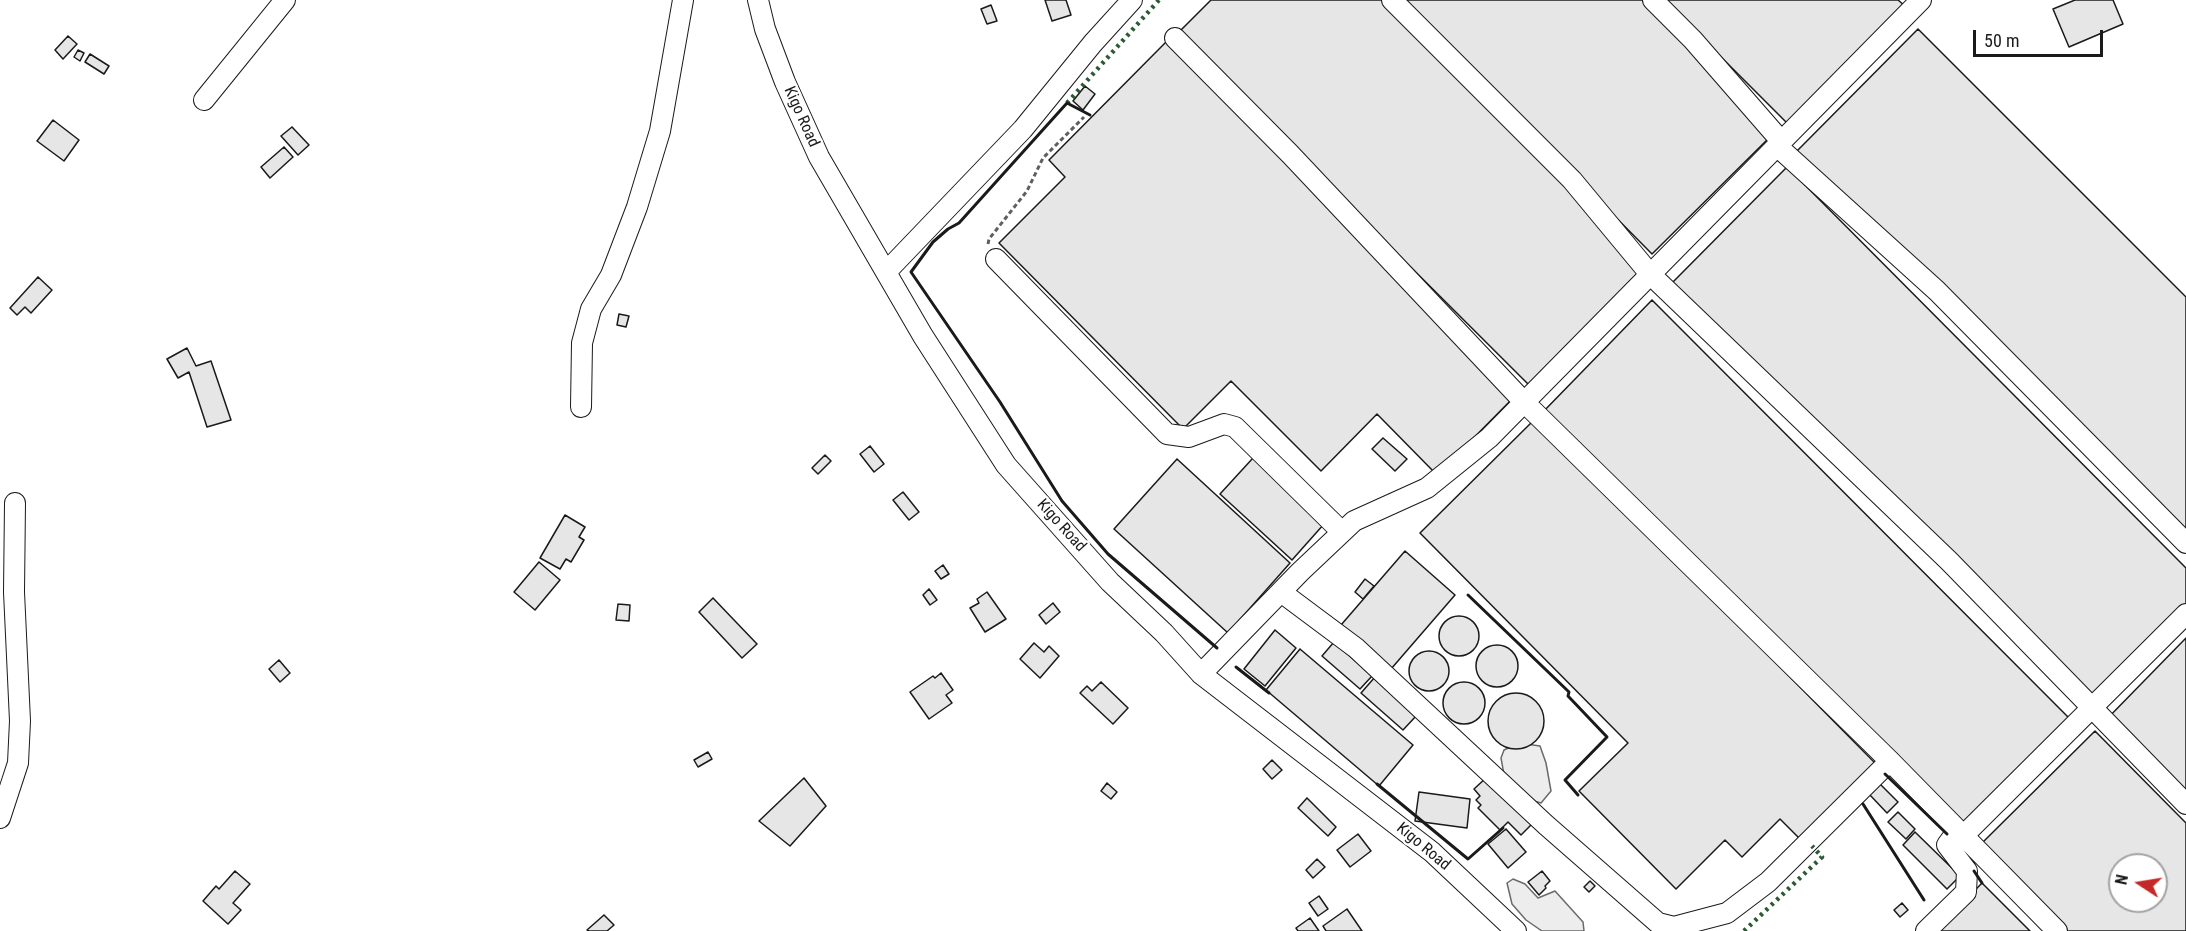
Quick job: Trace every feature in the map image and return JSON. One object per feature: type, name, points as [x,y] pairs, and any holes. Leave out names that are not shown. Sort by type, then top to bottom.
[{"type":"street","points":[[204,100],[285,0]]},
{"type":"street","points":[[581,407],[582,343],[591,309],[611,275],[637,207],[660,131],[683,0]]},
{"type":"street","name":"Kigo Road","points":[[758,0],[765,29],[785,82],[819,157],[923,336],[1006,465],[1110,582],[1164,633],[1201,674],[1432,852],[1516,931]]},
{"type":"street","points":[[886,272],[1023,129],[1093,43],[1132,0]]},
{"type":"street","points":[[1392,0],[1572,180],[1650,274],[1949,561],[2186,804]]},
{"type":"street","points":[[1653,0],[1693,40],[1779,144],[1937,291],[2186,543]]},
{"type":"street","points":[[1201,674],[1354,521],[1427,488],[1489,438],[1921,0]]},
{"type":"street","points":[[1175,38],[1298,163],[1524,402],[1890,761],[2057,931]]},
{"type":"street","points":[[996,259],[1167,434],[1190,437],[1224,424],[1235,427],[1342,532]]},
{"type":"street","points":[[0,818],[18,763],[20,722],[14,592],[15,503]]},
{"type":"street","points":[[1281,592],[1356,648],[1546,825],[1658,923],[1674,927],[1727,913],[1768,882],[1890,761]]},
{"type":"street","points":[[1926,931],[1966,892],[1967,871],[1947,845],[2092,708],[2186,614]]},
{"type":"path","points":[[996,259],[988,247],[988,238],[1027,191],[1043,158],[1084,117]]},
{"type":"shaded area","points":[[1519,743],[1540,746],[1551,791],[1541,803],[1524,798],[1505,780],[1501,758],[1504,750]]},
{"type":"shaded area","points":[[1513,879],[1525,884],[1538,898],[1555,891],[1583,922],[1584,931],[1542,931],[1526,920],[1512,904],[1507,883]]},
{"type":"building","points":[[1045,0],[1066,0],[1071,15],[1052,21]]},
{"type":"building","points":[[1211,0],[1385,0],[1651,266],[1531,387],[1177,34]]},
{"type":"building","points":[[1401,0],[1642,0],[1774,133],[1652,254]]},
{"type":"building","points":[[1664,0],[1898,0],[1905,6],[1788,124]]},
{"type":"building","points":[[2075,0],[2113,0],[2123,24],[2069,47],[2053,9]]},
{"type":"building","points":[[991,5],[997,21],[987,24],[981,9]]},
{"type":"building","points":[[1918,29],[2186,297],[2186,544],[1795,153]]},
{"type":"building","points":[[68,36],[77,44],[63,59],[55,50]]},
{"type":"building","points":[[1167,41],[1519,392],[1437,475],[1377,414],[1321,471],[1231,381],[1183,429],[999,243],[1065,177],[1049,160]]},
{"type":"building","points":[[78,50],[84,53],[80,61],[74,57]]},
{"type":"building","points":[[90,54],[109,66],[104,74],[85,62]]},
{"type":"building","points":[[1085,86],[1095,94],[1083,110],[1073,101]]},
{"type":"building","points":[[53,120],[79,140],[64,161],[37,141]]},
{"type":"building","points":[[292,127],[309,145],[298,155],[281,136]]},
{"type":"building","points":[[284,147],[293,157],[270,178],[261,167]]},
{"type":"building","points":[[1787,167],[2186,568],[2186,605],[2089,703],[1671,284]]},
{"type":"building","points":[[38,277],[52,290],[31,313],[25,307],[17,315],[10,308]]},
{"type":"building","points":[[1652,300],[2069,718],[1957,831],[1541,414]]},
{"type":"building","points":[[619,314],[629,316],[626,327],[617,325]]},
{"type":"building","points":[[187,348],[196,366],[211,361],[231,420],[207,427],[189,372],[178,378],[167,359]]},
{"type":"building","points":[[1535,419],[1875,763],[1799,838],[1780,819],[1742,857],[1725,840],[1676,889],[1579,791],[1628,743],[1420,533]]},
{"type":"building","points":[[1383,438],[1407,459],[1395,471],[1372,449]]},
{"type":"building","points":[[870,446],[884,464],[874,472],[860,454]]},
{"type":"building","points":[[825,455],[831,461],[818,474],[812,468]]},
{"type":"building","points":[[1253,458],[1324,524],[1292,560],[1220,494]]},
{"type":"building","points":[[1177,459],[1290,563],[1228,633],[1114,529]]},
{"type":"building","points":[[903,492],[919,512],[909,520],[893,500]]},
{"type":"building","points":[[565,515],[585,527],[579,537],[584,540],[571,562],[566,559],[560,569],[540,558]]},
{"type":"building","points":[[1405,551],[1455,595],[1391,669],[1341,625]]},
{"type":"building","points":[[539,562],[560,580],[535,610],[514,592]]},
{"type":"building","points":[[943,565],[949,574],[941,579],[935,571]]},
{"type":"building","points":[[1365,579],[1374,586],[1363,599],[1355,592]]},
{"type":"building","points":[[929,589],[937,600],[930,605],[923,595]]},
{"type":"building","points":[[987,592],[1006,619],[985,632],[970,608],[979,603],[977,599]]},
{"type":"building","points":[[713,598],[757,644],[742,658],[699,612]]},
{"type":"building","points":[[1053,603],[1060,612],[1046,624],[1039,615]]},
{"type":"building","points":[[618,604],[630,605],[629,621],[616,620]]},
{"type":"building","points":[[1459,616],[1473,622],[1479,636],[1473,650],[1459,656],[1445,650],[1439,636],[1445,622]]},
{"type":"building","points":[[1275,630],[1296,648],[1265,686],[1244,669]]},
{"type":"building","points":[[2186,638],[2186,807],[2102,724]]},
{"type":"building","points":[[1334,642],[1372,676],[1360,689],[1322,656]]},
{"type":"building","points":[[1034,643],[1044,652],[1049,646],[1059,656],[1040,678],[1020,659]]},
{"type":"building","points":[[1497,645],[1512,651],[1518,666],[1512,681],[1497,687],[1482,681],[1476,666],[1482,651]]},
{"type":"building","points":[[1300,649],[1413,745],[1379,786],[1266,690]]},
{"type":"building","points":[[1429,651],[1443,657],[1449,671],[1443,685],[1429,691],[1415,685],[1409,671],[1415,657]]},
{"type":"building","points":[[279,660],[290,673],[280,682],[269,669]]},
{"type":"building","points":[[941,673],[953,690],[946,695],[952,703],[929,719],[910,692]]},
{"type":"building","points":[[1375,677],[1417,715],[1403,730],[1361,693]]},
{"type":"building","points":[[1101,682],[1128,708],[1113,724],[1080,693],[1087,686],[1092,691]]},
{"type":"building","points":[[1464,682],[1479,688],[1485,703],[1479,718],[1464,724],[1449,718],[1443,703],[1449,688]]},
{"type":"building","points":[[1516,693],[1531,698],[1539,706],[1544,721],[1539,736],[1531,744],[1516,749],[1501,744],[1493,736],[1488,721],[1493,706],[1501,698]]},
{"type":"building","points":[[2095,731],[2186,823],[2186,931],[2066,931],[1981,844]]},
{"type":"building","points":[[708,752],[712,759],[698,767],[694,760]]},
{"type":"building","points":[[1272,760],[1282,770],[1272,779],[1263,769]]},
{"type":"building","points":[[1487,777],[1532,824],[1521,835],[1508,822],[1500,830],[1478,808],[1481,805],[1476,800],[1480,796],[1474,789]]},
{"type":"building","points":[[804,778],[826,806],[790,846],[759,821]]},
{"type":"building","points":[[1107,783],[1117,792],[1111,799],[1101,791]]},
{"type":"building","points":[[1879,783],[1898,802],[1887,813],[1869,794]]},
{"type":"building","points":[[1419,792],[1470,799],[1467,828],[1415,821]]},
{"type":"building","points":[[1307,798],[1336,827],[1328,836],[1298,808]]},
{"type":"building","points":[[1898,812],[1915,829],[1906,839],[1888,822]]},
{"type":"building","points":[[1506,829],[1526,852],[1508,868],[1488,844]]},
{"type":"building","points":[[1915,832],[1960,876],[1947,889],[1903,845]]},
{"type":"building","points":[[1358,834],[1371,851],[1350,867],[1337,850]]},
{"type":"building","points":[[1317,859],[1325,867],[1313,878],[1306,870]]},
{"type":"building","points":[[235,871],[250,884],[233,903],[241,910],[228,924],[203,901],[216,886],[219,889]]},
{"type":"building","points":[[1542,871],[1550,881],[1539,895],[1528,882]]},
{"type":"building","points":[[1590,881],[1595,886],[1589,892],[1584,887]]},
{"type":"building","points":[[1982,883],[2030,931],[1935,931]]},
{"type":"building","points":[[1319,896],[1328,909],[1318,916],[1309,903]]},
{"type":"building","points":[[1902,903],[1908,910],[1900,917],[1894,910]]},
{"type":"building","points":[[1347,909],[1362,931],[1326,931],[1323,926]]},
{"type":"building","points":[[604,915],[614,925],[607,931],[587,930]]},
{"type":"building","points":[[1310,918],[1319,931],[1298,931],[1296,928]]},
{"type":"hedge","points":[[1067,103],[1159,0]]},
{"type":"hedge","points":[[1744,931],[1822,857],[1812,846]]},
{"type":"wall","points":[[1090,115],[1067,103],[959,223],[933,242],[911,272],[1000,402],[1062,501],[1108,554],[1217,648]]},
{"type":"wall","points":[[1468,595],[1569,692],[1568,696],[1607,737],[1565,780],[1578,795]]},
{"type":"wall","points":[[1236,667],[1269,693]]},
{"type":"wall","points":[[1885,774],[1947,834]]},
{"type":"wall","points":[[1377,784],[1468,859],[1503,828]]},
{"type":"wall","points":[[1863,804],[1924,900]]},
{"type":"wall","points":[[1974,871],[1982,883]]}]
